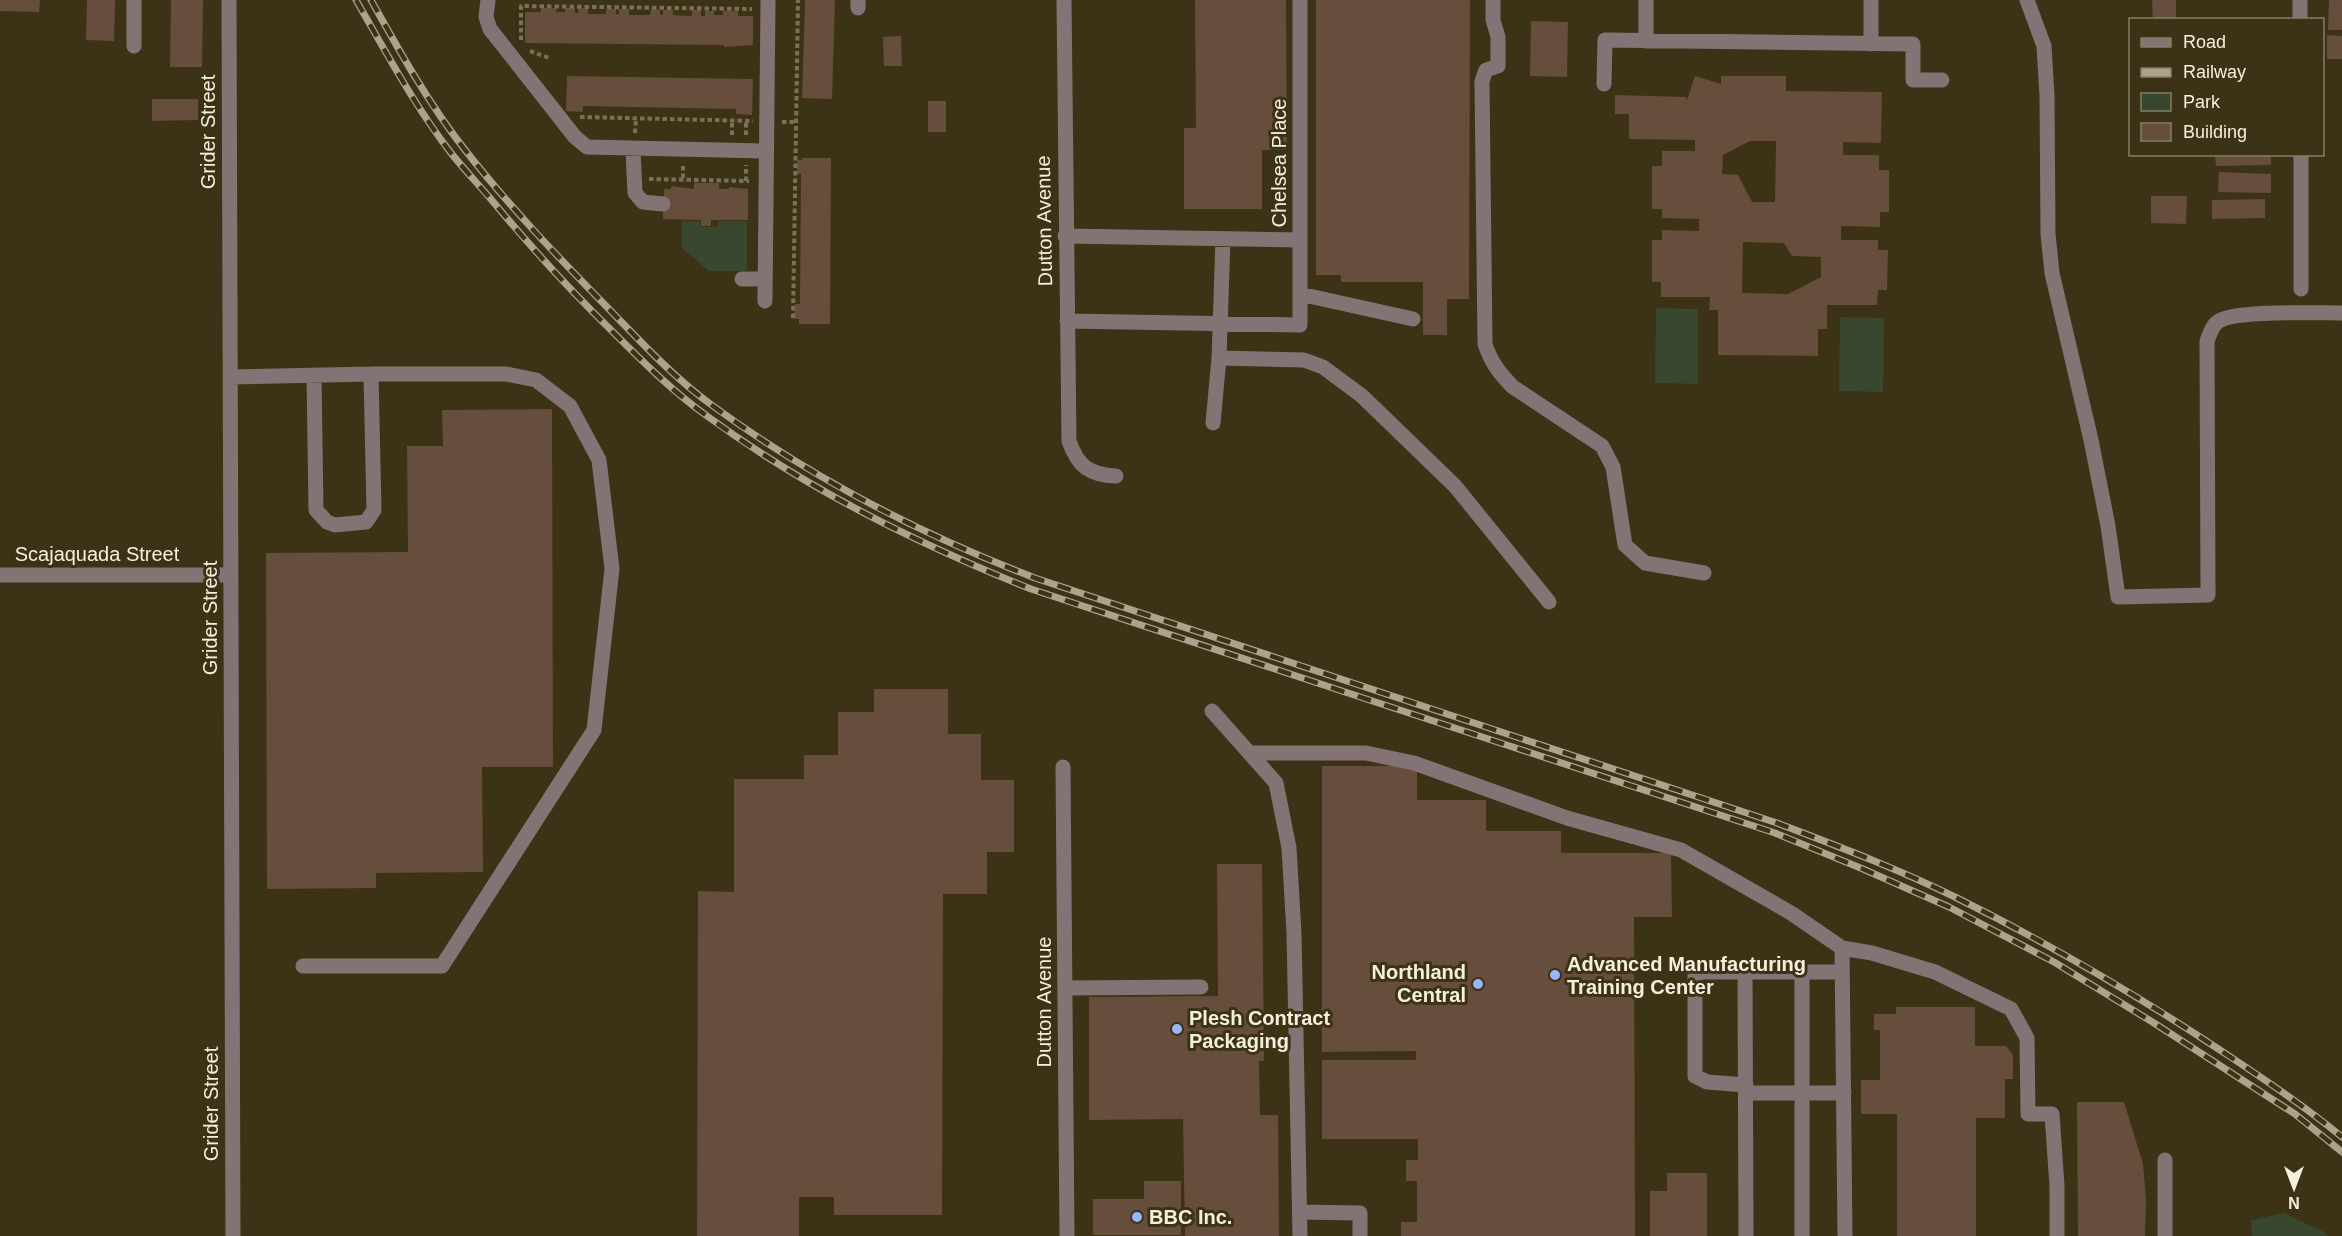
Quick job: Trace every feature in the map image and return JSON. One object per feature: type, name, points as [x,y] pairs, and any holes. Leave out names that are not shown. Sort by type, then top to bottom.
[{"type":"street","points":[[134,0],[134,46]]},
{"type":"street","name":"Grider Street","points":[[229,0],[233,1236]]},
{"type":"street","points":[[488,0],[486,17],[490,29],[575,137],[587,147],[766,151]]},
{"type":"street","name":"Dutton Avenue","points":[[1064,0],[1069,441],[1075,458],[1086,468],[1101,475],[1116,476]]},
{"type":"street","name":"Chelsea Place","points":[[1221,324],[1300,325],[1300,0]]},
{"type":"street","points":[[1493,0],[1493,20],[1498,37],[1498,66],[1486,70],[1482,81],[1485,344],[1490,360],[1513,387],[1602,447],[1613,466],[1625,545],[1645,563],[1704,573]]},
{"type":"street","points":[[1646,0],[1646,41]]},
{"type":"street","points":[[1871,0],[1871,44]]},
{"type":"street","points":[[2027,0],[2044,46],[2047,96],[2048,234],[2052,273],[2091,440],[2108,525],[2118,597],[2208,596],[2207,341],[2212,327],[2218,321],[2245,315],[2342,313]]},
{"type":"street","points":[[2300,0],[2300,18]]},
{"type":"street","points":[[763,5],[766,151],[765,301]]},
{"type":"street","points":[[1604,84],[1605,40],[1913,44],[1913,80],[1942,80]]},
{"type":"street","points":[[633,149],[635,193],[643,202],[663,204]]},
{"type":"street","points":[[2301,156],[2301,289]]},
{"type":"street","points":[[1065,236],[1300,240]]},
{"type":"street","points":[[1213,423],[1221,324],[1223,239]]},
{"type":"street","points":[[742,279],[765,279]]},
{"type":"street","points":[[1300,294],[1413,319]]},
{"type":"street","points":[[1067,321],[1221,324]]},
{"type":"street","points":[[1219,358],[1304,360],[1323,367],[1362,396],[1455,486],[1549,602]]},
{"type":"street","points":[[314,375],[316,510],[327,522],[357,525],[366,522],[374,510],[371,374]]},
{"type":"street","points":[[230,377],[506,374],[536,380],[570,406],[599,460],[612,569],[594,730],[442,966],[303,966]]},
{"type":"street","name":"Scajaquada Street","points":[[0,574],[231,575]]},
{"type":"street","points":[[1212,711],[1276,783],[1289,849],[1294,933],[1300,1236]]},
{"type":"street","points":[[1249,753],[1366,753],[1414,763],[1567,818],[1682,850],[1791,913],[1842,948],[1872,953],[1935,972],[2011,1009],[2027,1038],[2028,1114],[2052,1114],[2057,1186],[2057,1236]]},
{"type":"street","name":"Dutton Avenue","points":[[1063,768],[1067,1236]]},
{"type":"street","points":[[1842,948],[1845,1236]]},
{"type":"street","points":[[1842,972],[1695,972],[1695,1076],[1707,1082],[1746,1089],[1844,1093]]},
{"type":"street","points":[[1745,972],[1746,1236]]},
{"type":"street","points":[[1802,972],[1802,1236]]},
{"type":"street","points":[[1065,988],[1201,987]]},
{"type":"street","points":[[2165,1160],[2165,1236]]},
{"type":"street","points":[[1300,1212],[1360,1213],[1360,1236]]},
{"type":"path","points":[[598,0],[598,7]]},
{"type":"path","points":[[686,0],[686,8]]},
{"type":"path","points":[[793,318],[798,0]]},
{"type":"path","points":[[549,58],[520,47],[521,6],[686,8],[763,5]]},
{"type":"path","points":[[579,112],[583,118],[756,121]]},
{"type":"path","points":[[732,121],[732,139]]},
{"type":"path","points":[[746,121],[746,137]]},
{"type":"path","points":[[778,122],[796,122]]},
{"type":"path","points":[[787,140],[796,140]]},
{"type":"path","points":[[683,160],[683,180]]},
{"type":"path","points":[[746,161],[746,181]]},
{"type":"path","points":[[647,179],[756,181]]},
{"type":"green space","points":[[682,221],[700,221],[700,227],[717,227],[718,221],[747,221],[747,271],[709,271],[682,248]]},
{"type":"green space","points":[[1656,308],[1698,309],[1698,384],[1655,383]]},
{"type":"green space","points":[[1840,317],[1884,318],[1883,392],[1839,391]]},
{"type":"green space","points":[[2284,1213],[2328,1236],[2252,1236],[2251,1220]]},
{"type":"building","points":[[0,0],[40,0],[39,12],[0,11]]},
{"type":"building","points":[[87,0],[115,0],[114,41],[86,40]]},
{"type":"building","points":[[171,0],[203,0],[202,67],[170,67]]},
{"type":"building","points":[[805,0],[835,0],[832,99],[802,98]]},
{"type":"building","points":[[1195,0],[1286,0],[1287,150],[1262,150],[1262,209],[1184,209],[1184,128],[1196,128]]},
{"type":"building","points":[[1316,0],[1470,0],[1469,299],[1447,299],[1447,335],[1423,335],[1423,282],[1341,282],[1341,275],[1316,275]]},
{"type":"building","points":[[2152,0],[2176,0],[2176,18],[2153,18]]},
{"type":"building","points":[[2329,0],[2342,0],[2342,30],[2328,30]]},
{"type":"building","points":[[541,8],[556,8],[556,12],[565,12],[565,8],[575,8],[575,13],[578,13],[578,8],[588,8],[588,14],[606,14],[606,9],[616,9],[616,14],[619,14],[619,9],[629,9],[629,15],[650,15],[651,9],[660,10],[660,15],[663,15],[663,10],[673,10],[673,15],[692,16],[692,10],[701,10],[701,16],[705,16],[705,11],[714,11],[714,15],[723,15],[723,11],[738,11],[738,16],[753,16],[753,45],[724,47],[724,45],[525,43],[525,12],[541,12]]},
{"type":"building","points":[[1531,21],[1568,22],[1567,77],[1530,76]]},
{"type":"building","points":[[2327,35],[2342,36],[2342,59],[2327,59]]},
{"type":"building","points":[[901,36],[902,66],[884,66],[883,37]]},
{"type":"building","points":[[567,76],[753,79],[752,115],[736,114],[736,109],[583,106],[583,112],[566,111]]},
{"type":"building","points":[[1695,76],[1721,84],[1721,76],[1786,76],[1786,91],[1882,92],[1881,143],[1843,142],[1843,155],[1879,155],[1879,170],[1889,170],[1889,212],[1880,212],[1880,227],[1841,226],[1841,240],[1878,240],[1878,250],[1888,250],[1887,290],[1878,290],[1877,305],[1827,305],[1827,329],[1818,329],[1818,356],[1718,355],[1718,310],[1709,310],[1710,297],[1661,297],[1661,282],[1652,282],[1652,240],[1662,240],[1662,230],[1699,231],[1699,219],[1662,218],[1662,209],[1652,209],[1652,166],[1662,166],[1662,151],[1695,151],[1695,140],[1629,139],[1629,114],[1615,114],[1615,95],[1686,97],[1687,100]],"holes":[[[1750,141],[1776,141],[1775,202],[1752,202],[1738,175],[1722,174],[1723,155]],[[1743,242],[1784,243],[1792,256],[1821,257],[1821,277],[1788,294],[1742,293]]]},
{"type":"building","points":[[152,99],[198,99],[198,120],[152,121]]},
{"type":"building","points":[[928,101],[946,101],[946,132],[928,132]]},
{"type":"building","points":[[2215,156],[2271,156],[2271,165],[2216,166]]},
{"type":"building","points":[[802,158],[831,158],[830,324],[799,324],[799,319],[794,319],[795,304],[800,304],[801,174],[797,174],[797,160],[802,160]]},
{"type":"building","points":[[2219,172],[2271,174],[2271,193],[2218,192]]},
{"type":"building","points":[[694,183],[719,183],[719,189],[729,189],[729,187],[748,189],[748,220],[711,220],[711,226],[701,226],[701,220],[663,219],[664,189],[671,189],[671,186],[694,189]]},
{"type":"building","points":[[2151,196],[2187,196],[2186,224],[2151,223]]},
{"type":"building","points":[[2265,199],[2265,218],[2212,219],[2212,200]]},
{"type":"building","points":[[552,409],[553,767],[482,767],[483,872],[376,873],[376,888],[267,889],[266,553],[408,552],[407,446],[443,446],[442,410]]},
{"type":"building","points":[[874,689],[948,689],[948,734],[981,734],[981,780],[1014,780],[1014,852],[987,852],[987,894],[943,894],[942,1215],[834,1215],[834,1197],[799,1197],[799,1236],[697,1236],[698,891],[734,892],[734,779],[804,779],[804,755],[838,755],[838,712],[874,712]]},
{"type":"building","name":"Northland Central","points":[[1322,766],[1417,766],[1417,800],[1486,800],[1486,831],[1561,831],[1561,853],[1671,853],[1672,917],[1634,917],[1635,1236],[1401,1236],[1401,1222],[1417,1222],[1417,1181],[1406,1181],[1406,1160],[1418,1160],[1418,1139],[1322,1139],[1322,1060],[1416,1060],[1416,1051],[1322,1052]]},
{"type":"building","name":"Plesh Contract Packaging","points":[[1217,864],[1262,864],[1264,1061],[1259,1061],[1260,1115],[1278,1115],[1279,1236],[1185,1236],[1183,1119],[1089,1120],[1089,997],[1218,996]]},
{"type":"building","points":[[1896,1007],[1975,1007],[1975,1046],[2006,1046],[2013,1055],[2013,1079],[2005,1079],[2005,1118],[1976,1118],[1976,1236],[1897,1236],[1897,1114],[1861,1114],[1861,1080],[1880,1080],[1880,1030],[1874,1030],[1874,1014],[1896,1014]]},
{"type":"building","points":[[2077,1102],[2124,1102],[2143,1164],[2146,1200],[2145,1236],[2078,1236]]},
{"type":"building","points":[[1667,1173],[1707,1173],[1707,1236],[1650,1236],[1650,1191],[1667,1191]]},
{"type":"building","name":"BBC Inc.","points":[[1144,1181],[1181,1181],[1181,1235],[1093,1235],[1093,1199],[1144,1199]]},
{"type":"railway","points":[[356,0],[401,78],[451,153],[564,282],[634,353],[681,396],[745,443],[823,491],[946,553],[1031,589],[1775,833],[1863,869],[1949,907],[2054,962],[2295,1114],[2342,1152]]},
{"type":"railway","points":[[371,0],[414,75],[449,129],[496,188],[569,268],[685,384],[751,432],[828,480],[868,503],[950,543],[1035,578],[1777,823],[1913,877],[2025,933],[2123,989],[2251,1071],[2342,1137]]},
{"type":"place","name":"Advanced Manufacturing Training Center","points":[[1555,975]]},
{"type":"place","name":"Northland Central","points":[[1478,984]]},
{"type":"place","name":"Plesh Contract Packaging","points":[[1177,1029]]},
{"type":"place","name":"BBC Inc.","points":[[1137,1217]]}]
